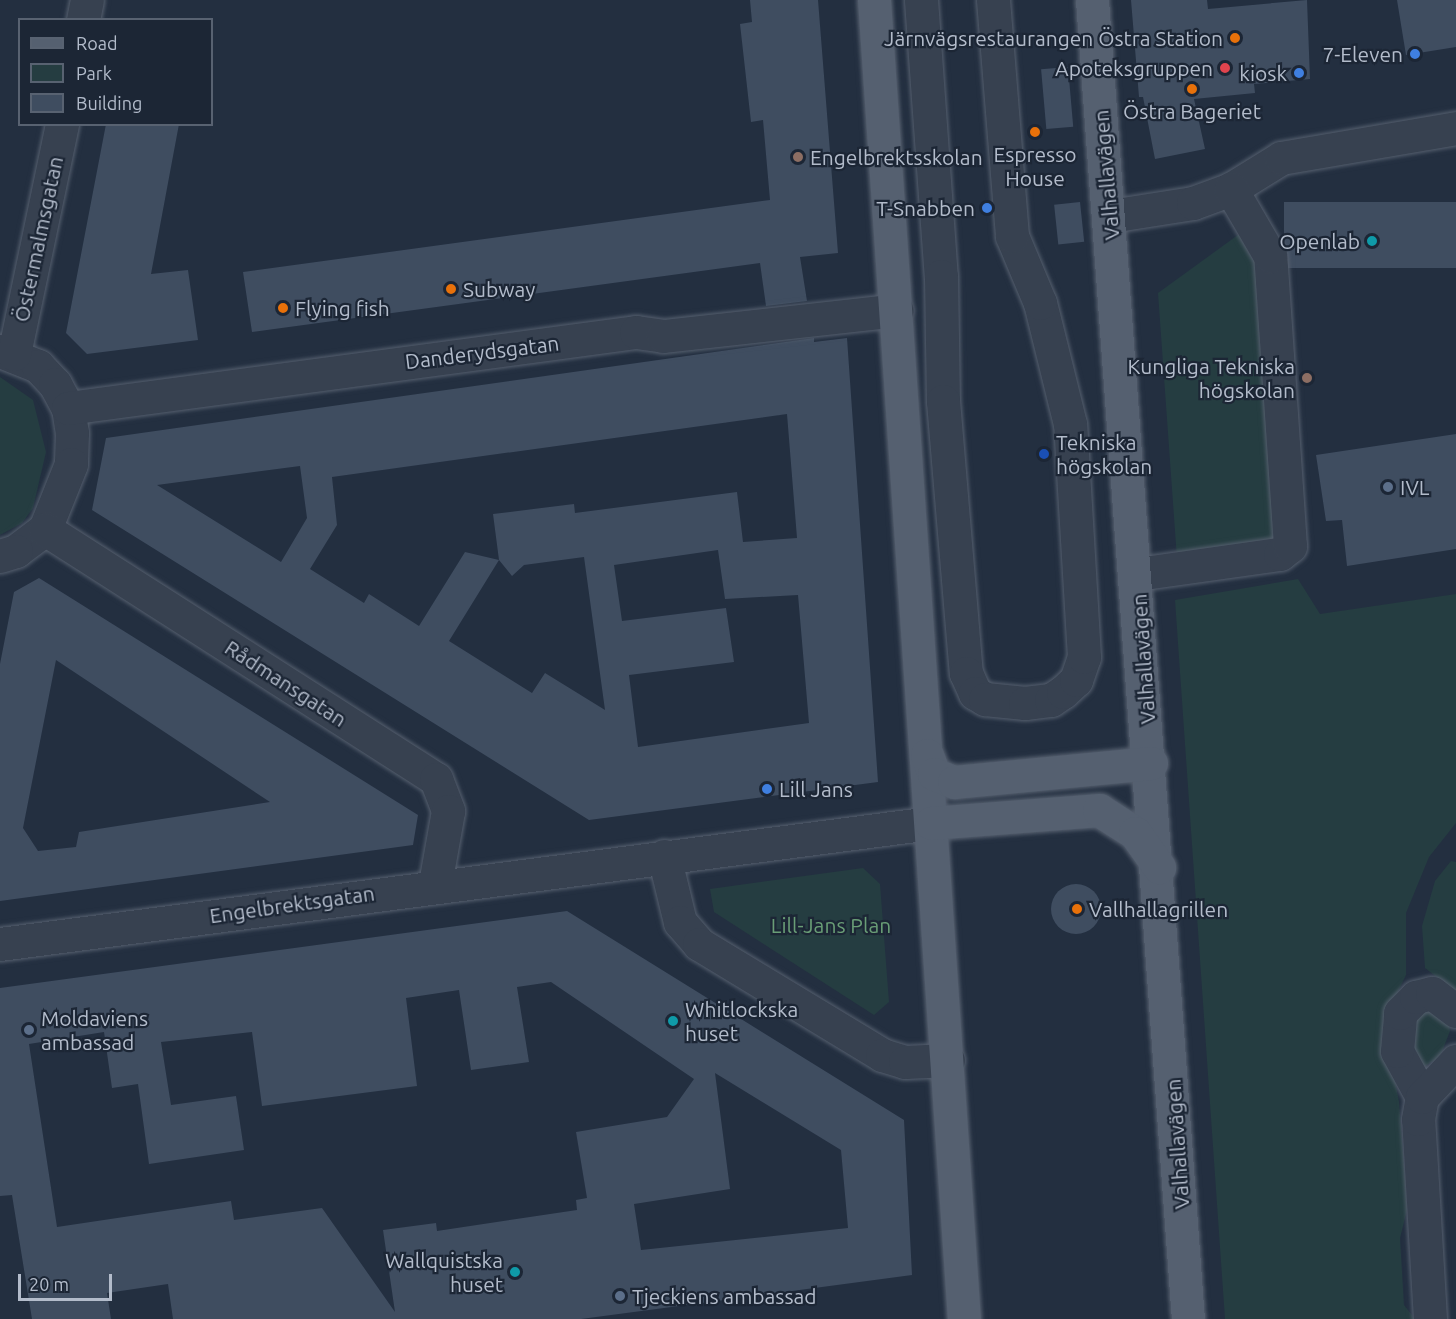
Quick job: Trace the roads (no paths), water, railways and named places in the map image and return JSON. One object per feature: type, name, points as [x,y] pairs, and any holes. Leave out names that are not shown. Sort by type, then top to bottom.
[{"type":"main road","points":[[874,0],[897,310],[964,1319]]},
{"type":"main road","name":"Valhallavägen","points":[[1092,0],[1159,867],[1188,1319]]},
{"type":"main road","points":[[927,755],[934,774],[954,782],[1151,763]]},
{"type":"main road","points":[[931,823],[1098,810],[1135,833],[1159,867]]},
{"type":"street","points":[[83,18],[87,0]]},
{"type":"street","points":[[921,0],[941,276],[943,401],[966,673],[975,693],[985,699],[1025,703],[1052,700],[1063,692],[1076,680],[1084,657],[1070,424],[1040,303],[1012,236],[993,0]]},
{"type":"street","name":"Östermalmsgatan","points":[[7,352],[62,126]]},
{"type":"street","points":[[1110,216],[1173,208],[1231,189],[1281,158],[1456,128]]},
{"type":"street","points":[[1137,574],[1280,554],[1290,546],[1270,256],[1231,189]]},
{"type":"street","name":"Danderydsgatan","points":[[68,408],[636,332],[663,336],[897,310]]},
{"type":"street","points":[[0,556],[16,551],[45,529],[70,464],[68,408],[38,366],[7,352]]},
{"type":"street","name":"Rådmansgatan","points":[[45,529],[436,779],[448,811],[435,884]]},
{"type":"street","points":[[931,823],[664,856],[680,922],[699,944],[882,1055],[905,1062],[948,1060]]},
{"type":"street","name":"Engelbrektsgatan","points":[[0,944],[435,884],[664,856]]},
{"type":"street","points":[[1422,1096],[1397,1052],[1400,1013],[1416,997],[1432,993],[1456,1011]]},
{"type":"street","points":[[1430,1319],[1418,1119],[1422,1096],[1456,1061]]},
{"type":"place","name":"Järnvägsrestaurangen Östra Station","points":[[1235,38]]},
{"type":"place","name":"7-Eleven","points":[[1415,54]]},
{"type":"place","name":"Apoteksgruppen","points":[[1225,68]]},
{"type":"place","name":"kiosk","points":[[1299,73]]},
{"type":"place","name":"Östra Bageriet","points":[[1192,89]]},
{"type":"place","name":"Espresso House","points":[[1035,132]]},
{"type":"place","name":"Engelbrektsskolan","points":[[798,157]]},
{"type":"place","name":"T-Snabben","points":[[987,208]]},
{"type":"place","name":"Openlab","points":[[1372,241]]},
{"type":"place","name":"Subway","points":[[451,289]]},
{"type":"place","name":"Flying fish","points":[[283,308]]},
{"type":"place","name":"Kungliga Tekniska högskolan","points":[[1307,378]]},
{"type":"place","name":"Tekniska högskolan","points":[[1044,454]]},
{"type":"place","name":"IVL","points":[[1388,487]]},
{"type":"place","name":"Lill Jans","points":[[767,789]]},
{"type":"place","name":"Vallhallagrillen","points":[[1077,909]]},
{"type":"place","name":"Whitlockska huset","points":[[673,1021]]},
{"type":"place","name":"Moldaviens ambassad","points":[[29,1030]]},
{"type":"place","name":"Wallquistska huset","points":[[515,1272]]},
{"type":"place","name":"Tjeckiens ambassad","points":[[620,1296]]},
{"type":"park label","name":"Lill-Jans Plan","points":[[831,925]]}]
